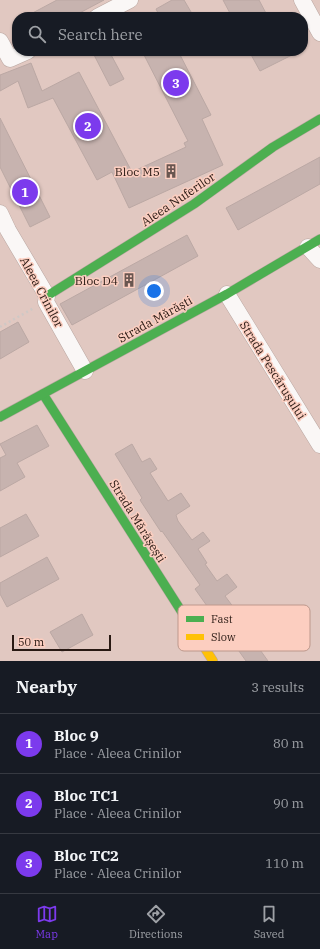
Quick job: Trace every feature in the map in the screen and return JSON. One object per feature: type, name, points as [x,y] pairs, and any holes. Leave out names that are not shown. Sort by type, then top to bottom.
[{"type":"street","points":[[107,12],[130,0]]},
{"type":"street","points":[[302,0],[320,33]]},
{"type":"street","points":[[0,40],[10,59],[17,56]]},
{"type":"street","name":"Aleea Nuferilor","points":[[47,299],[194,204],[273,147],[320,119]]},
{"type":"street","name":"Aleea Crinilor","points":[[0,213],[85,371]]},
{"type":"street","points":[[314,243],[320,260]]},
{"type":"street","name":"Strada Mărăști","points":[[0,417],[227,294],[314,243]]},
{"type":"street","name":"Strada Pescărușului","points":[[227,294],[320,445]]},
{"type":"street","name":"Strada Mărășești","points":[[43,394],[178,606]]},
{"type":"street","name":"Strada Mărășești","points":[[207,651],[213,661]]},
{"type":"path","points":[[0,327],[47,299]]},
{"type":"building","points":[[57,0],[104,0],[81,12],[34,12]]},
{"type":"building","points":[[172,0],[184,0],[191,12],[158,12],[156,9]]},
{"type":"building","points":[[223,0],[259,0],[265,12],[229,12]]},
{"type":"building","points":[[95,56],[112,56],[124,79],[110,86]]},
{"type":"building","points":[[145,56],[181,56],[211,115],[202,119],[223,165],[129,208],[112,172],[97,180],[53,98],[28,108],[18,81],[0,91],[0,75],[31,63],[42,91],[79,72],[132,172],[186,147],[184,143],[188,141]]},
{"type":"building","points":[[252,56],[290,56],[260,71]]},
{"type":"building","points":[[0,118],[50,217],[30,227],[0,167]]},
{"type":"building","points":[[320,157],[320,184],[238,230],[226,208]]},
{"type":"building","name":"Bloc D4","points":[[187,235],[198,256],[72,325],[60,304]]},
{"type":"building","points":[[18,322],[29,342],[0,359],[0,332]]},
{"type":"building","points":[[37,425],[49,446],[17,463],[25,477],[0,491],[0,458],[6,455],[0,444]]},
{"type":"building","points":[[132,444],[142,462],[150,458],[157,469],[150,473],[168,501],[181,493],[190,506],[176,515],[178,521],[192,540],[203,532],[210,541],[198,549],[207,563],[205,564],[217,581],[227,574],[237,587],[225,596],[232,605],[206,605],[195,589],[200,585],[162,531],[161,532],[140,500],[142,498],[115,454]]},
{"type":"building","points":[[26,514],[39,536],[0,557],[0,528]]},
{"type":"building","points":[[47,557],[59,579],[7,607],[0,594],[0,583]]},
{"type":"building","points":[[82,614],[93,635],[62,652],[50,632]]},
{"type":"building","points":[[239,651],[261,651],[268,661],[246,661]]},
{"type":"traffic: fast","points":[[47,296],[194,204],[273,147],[320,119]]},
{"type":"traffic: fast","points":[[0,417],[227,294],[320,239]]},
{"type":"traffic: fast","points":[[43,394],[178,606]]},
{"type":"traffic: slow","points":[[207,651],[213,661]]},
{"type":"place","name":"Bloc TC2","points":[[176,83]]},
{"type":"place","name":"Bloc TC1","points":[[88,126]]},
{"type":"place","name":"Bloc M5","points":[[171,171]]},
{"type":"place","name":"Bloc 9","points":[[25,192]]},
{"type":"place","name":"Bloc D4","points":[[129,280]]}]
